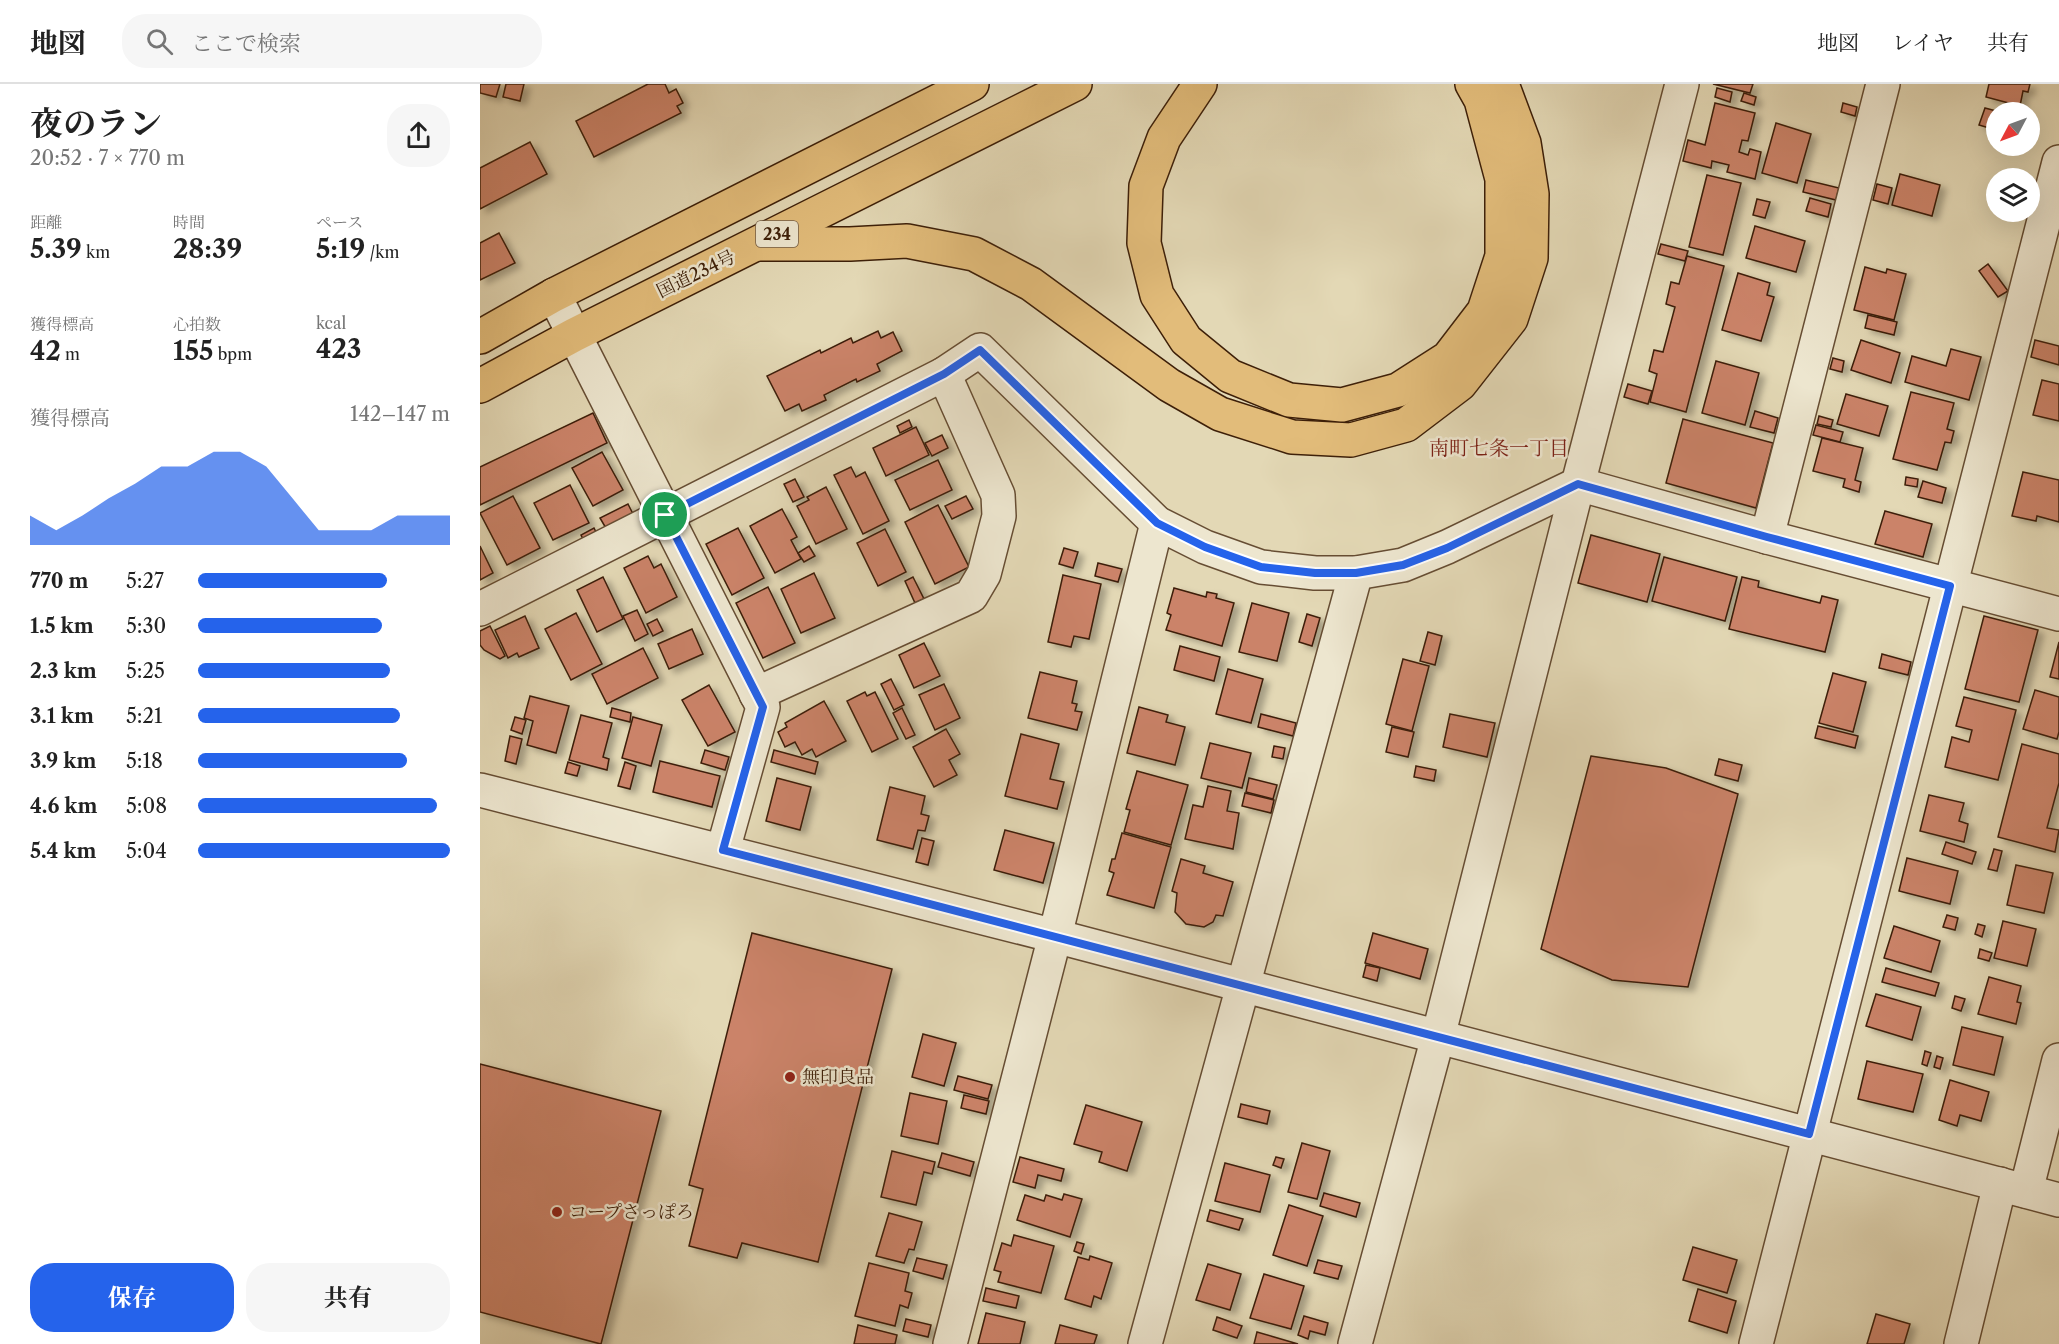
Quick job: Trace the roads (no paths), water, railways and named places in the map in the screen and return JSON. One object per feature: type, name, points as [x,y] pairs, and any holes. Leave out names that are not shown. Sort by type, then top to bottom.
[{"type":"highway","points":[[821,160],[930,84]]},
{"type":"highway","name":"234","points":[[480,337],[554,296],[972,84]]},
{"type":"highway","name":"国道234号","points":[[480,386],[574,335],[1075,84]]},
{"type":"highway","points":[[1200,84],[1164,138],[1146,186],[1144,243],[1157,295],[1186,340],[1230,376],[1289,400],[1342,405],[1398,390],[1448,358],[1484,311],[1502,256],[1502,179],[1481,100],[1472,84]]},
{"type":"highway","points":[[758,244],[850,244],[907,241],[974,254],[1031,284],[1170,385],[1220,414],[1292,437],[1351,440],[1406,425],[1460,384],[1511,319],[1531,258],[1532,194],[1524,142],[1502,84]]},
{"type":"street","points":[[1355,1344],[1438,1037],[1682,84]]},
{"type":"street","points":[[1767,537],[1883,84]]},
{"type":"street","points":[[1756,1344],[2059,162]]},
{"type":"street","points":[[554,296],[763,707],[723,850]]},
{"type":"street","points":[[480,609],[944,374],[980,350],[1157,523],[1205,547],[1261,567],[1315,573],[1356,573],[1403,565],[1447,548],[1578,484],[1767,537],[2059,614]]},
{"type":"street","points":[[756,694],[971,596],[984,574],[999,516],[998,495],[944,374]]},
{"type":"street","points":[[950,1344],[1157,523]]},
{"type":"street","points":[[1145,1344],[1356,573]]},
{"type":"street","points":[[480,790],[723,850],[1243,985],[2059,1200]]},
{"type":"street","points":[[1961,1344],[2059,1060]]},
{"type":"place","name":"無印良品","points":[[790,1077]]},
{"type":"place","name":"コープさっぽろ","points":[[557,1212]]},
{"type":"district","name":"南町七条一丁目","points":[[1499,448]]}]
